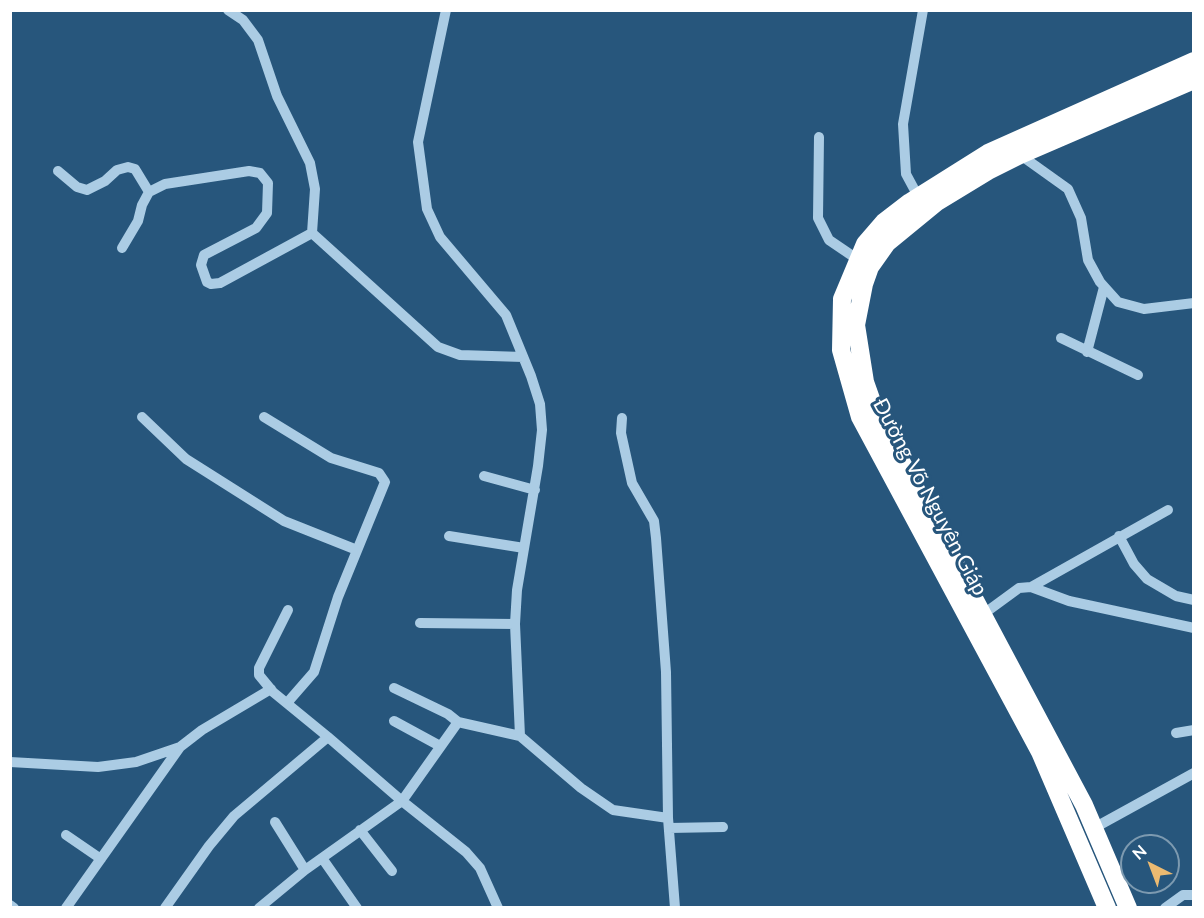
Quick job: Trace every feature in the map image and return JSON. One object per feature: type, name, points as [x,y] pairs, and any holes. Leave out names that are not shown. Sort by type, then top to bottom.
[{"type":"highway","name":"Đường Võ Nguyên Giáp","points":[[1128,908],[1094,828],[860,417],[841,350],[840,315],[842,299],[857,260],[865,244],[884,222],[988,171],[1014,150],[1194,61]]},
{"type":"highway","name":"Đường Võ Nguyên Giáp","points":[[1014,150],[1194,80]]},
{"type":"highway","name":"Đường Võ Nguyên Giáp","points":[[922,204],[887,243],[870,267],[864,284],[856,325],[865,382],[877,416],[1040,752],[1107,908]]},
{"type":"street","points":[[228,10],[243,20],[258,40],[277,96],[310,163],[315,189],[312,233]]},
{"type":"street","points":[[446,10],[418,142],[426,209],[440,237],[501,307],[511,324],[540,404],[542,430],[535,490],[517,590],[515,624],[520,736]]},
{"type":"street","points":[[922,204],[906,174],[903,124],[923,10]]},
{"type":"street","points":[[819,137],[818,218],[829,240],[857,260]]},
{"type":"street","points":[[1014,150],[1068,189],[1080,218],[1088,260],[1104,287],[1118,302],[1144,309],[1194,303]]},
{"type":"street","points":[[58,171],[77,187],[87,190],[105,181],[117,170],[128,167],[135,169],[149,192]]},
{"type":"street","points":[[122,249],[138,221],[142,205],[149,192],[165,184],[249,171],[265,177],[269,187],[268,208],[261,224],[206,253],[202,258],[205,279],[211,284],[220,283],[312,233]]},
{"type":"street","points":[[312,233],[438,347],[459,355],[523,357]]},
{"type":"street","points":[[1087,352],[1104,287]]},
{"type":"street","points":[[1061,338],[1138,375]]},
{"type":"street","points":[[142,417],[186,459],[284,521],[357,550]]},
{"type":"street","points":[[264,417],[331,458],[379,473],[383,477],[385,487],[334,608],[314,672],[287,703]]},
{"type":"street","points":[[622,418],[621,433],[632,483],[654,521],[656,538],[666,672],[668,823],[675,908]]},
{"type":"street","points":[[484,476],[535,490]]},
{"type":"street","points":[[1031,587],[1168,510]]},
{"type":"street","points":[[449,536],[524,548]]},
{"type":"street","points":[[1119,536],[1134,564],[1147,579],[1176,596],[1194,600]]},
{"type":"street","points":[[977,619],[1019,588],[1031,587],[1069,601],[1194,628]]},
{"type":"street","points":[[288,610],[259,668],[260,675],[287,703],[466,852],[480,868],[498,908]]},
{"type":"street","points":[[420,622],[515,624]]},
{"type":"street","points":[[394,688],[448,714],[458,722],[520,736],[581,788],[613,810],[668,823],[723,827]]},
{"type":"street","points":[[66,908],[180,747],[202,730],[271,689]]},
{"type":"street","points":[[394,721],[440,746]]},
{"type":"street","points":[[259,908],[271,903],[305,870],[402,801],[458,722]]},
{"type":"street","points":[[1176,733],[1194,730]]},
{"type":"street","points":[[165,908],[234,816],[328,737]]},
{"type":"street","points":[[10,762],[98,767],[136,762],[180,747]]},
{"type":"street","points":[[1094,828],[1194,773]]},
{"type":"street","points":[[275,822],[305,870]]},
{"type":"street","points":[[360,830],[392,871]]},
{"type":"street","points":[[66,835],[101,860]]},
{"type":"street","points":[[322,858],[357,908]]},
{"type":"street","points":[[1165,908],[1183,895],[1194,895]]}]
